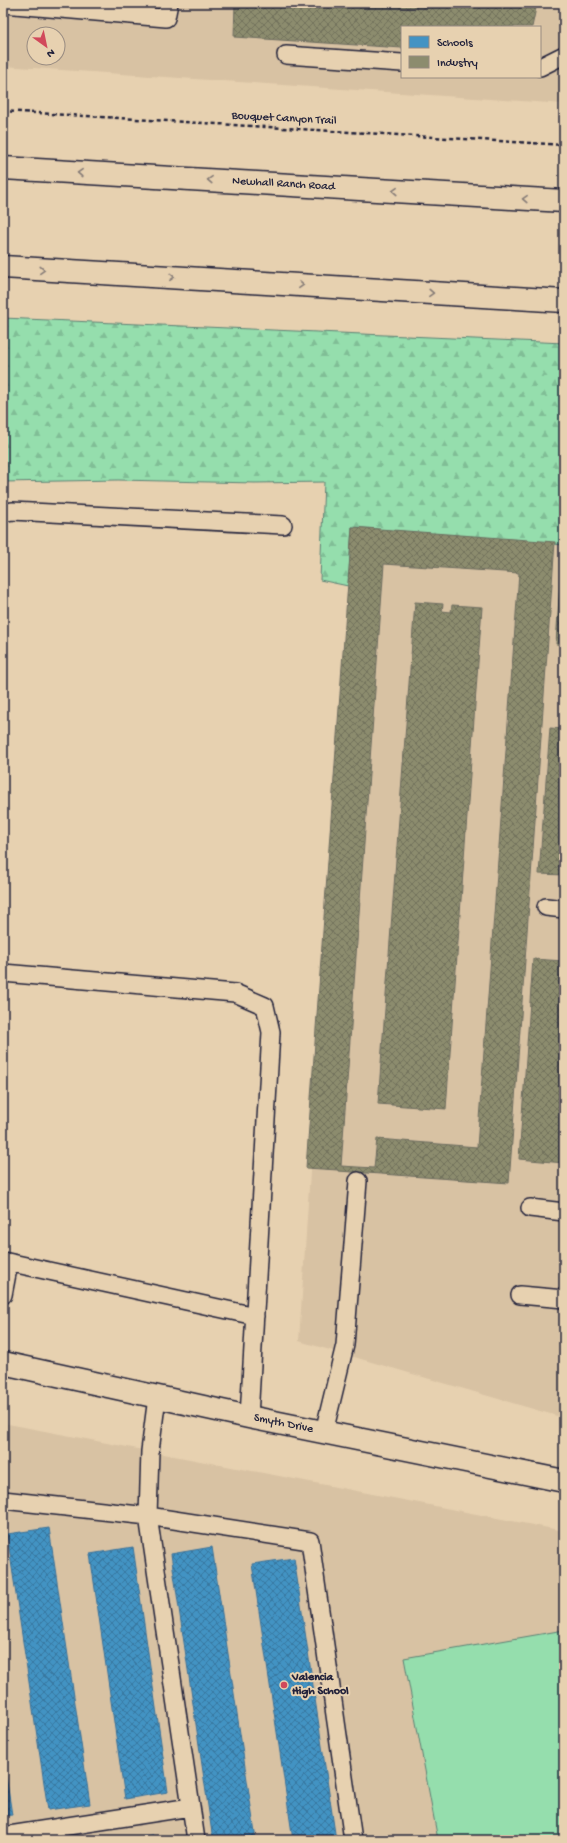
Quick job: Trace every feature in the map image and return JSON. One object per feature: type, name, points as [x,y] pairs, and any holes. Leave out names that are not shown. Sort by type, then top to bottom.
[{"type":"main road","name":"Newhall Ranch Road","points":[[3,168],[564,201]]},
{"type":"main road","points":[[3,267],[564,301]]},
{"type":"main road","name":"Smyth Drive","points":[[3,1363],[249,1417],[564,1481]]},
{"type":"lane","points":[[3,4],[166,18],[169,3]]},
{"type":"lane","points":[[541,66],[564,55]]},
{"type":"lane","points":[[286,56],[401,63]]},
{"type":"lane","points":[[3,513],[12,511],[283,525]]},
{"type":"lane","points":[[546,908],[564,909]]},
{"type":"lane","points":[[3,973],[235,994],[265,1006],[271,1032],[249,1417]]},
{"type":"lane","points":[[324,1432],[345,1345],[358,1181]]},
{"type":"lane","points":[[530,1208],[564,1212]]},
{"type":"lane","points":[[3,1294],[6,1262],[255,1316]]},
{"type":"lane","points":[[520,1295],[564,1299]]},
{"type":"lane","points":[[157,1397],[150,1451],[148,1516],[196,1840]]},
{"type":"lane","points":[[3,1500],[148,1516],[310,1541],[353,1840]]},
{"type":"lane","points":[[3,1836],[191,1807]]},
{"type":"path","name":"Bouquet Canyon Trail","points":[[3,111],[564,145]]},
{"type":"shaded area","points":[[3,3],[564,3],[564,104],[3,66]]},
{"type":"shaded area","points":[[352,527],[564,545],[564,1418],[299,1341]]},
{"type":"shaded area","name":"Valencia High School","points":[[3,1423],[564,1531],[564,1840],[3,1840]]},
{"type":"green space","points":[[3,318],[564,343],[564,545],[352,527],[348,586],[320,580],[324,482],[255,483],[118,480],[3,482]]},
{"type":"green space","points":[[564,1630],[564,1840],[438,1840],[404,1658]]},
{"type":"building: Schools","points":[[49,1528],[90,1804],[48,1810],[7,1534]]},
{"type":"building: Schools","points":[[133,1547],[168,1792],[125,1799],[90,1554]]},
{"type":"building: Schools","points":[[212,1547],[256,1840],[213,1840],[171,1554]]},
{"type":"building: Schools","points":[[294,1558],[336,1840],[293,1840],[252,1564]]},
{"type":"building: Schools","points":[[3,1756],[12,1815],[3,1816]]},
{"type":"building: Schools","points":[[153,1835],[154,1840],[118,1840]]},
{"type":"building: Industry","points":[[235,3],[537,3],[532,26],[401,26],[401,48],[234,37]]},
{"type":"building: Industry","points":[[352,527],[555,542],[509,1183],[306,1168]],"holes":[[[384,564],[519,573],[477,1147],[377,1139],[374,1168],[341,1166]]]},
{"type":"building: Industry","points":[[562,550],[564,550],[564,645],[556,644]]},
{"type":"building: Industry","points":[[415,602],[443,604],[442,611],[451,612],[452,605],[482,607],[446,1109],[378,1104]]},
{"type":"building: Industry","points":[[550,728],[564,729],[564,875],[539,874]]},
{"type":"building: Industry","points":[[533,959],[564,961],[564,1163],[519,1159]]},
{"type":"place","name":"Valencia High School","points":[[284,1685]]}]
